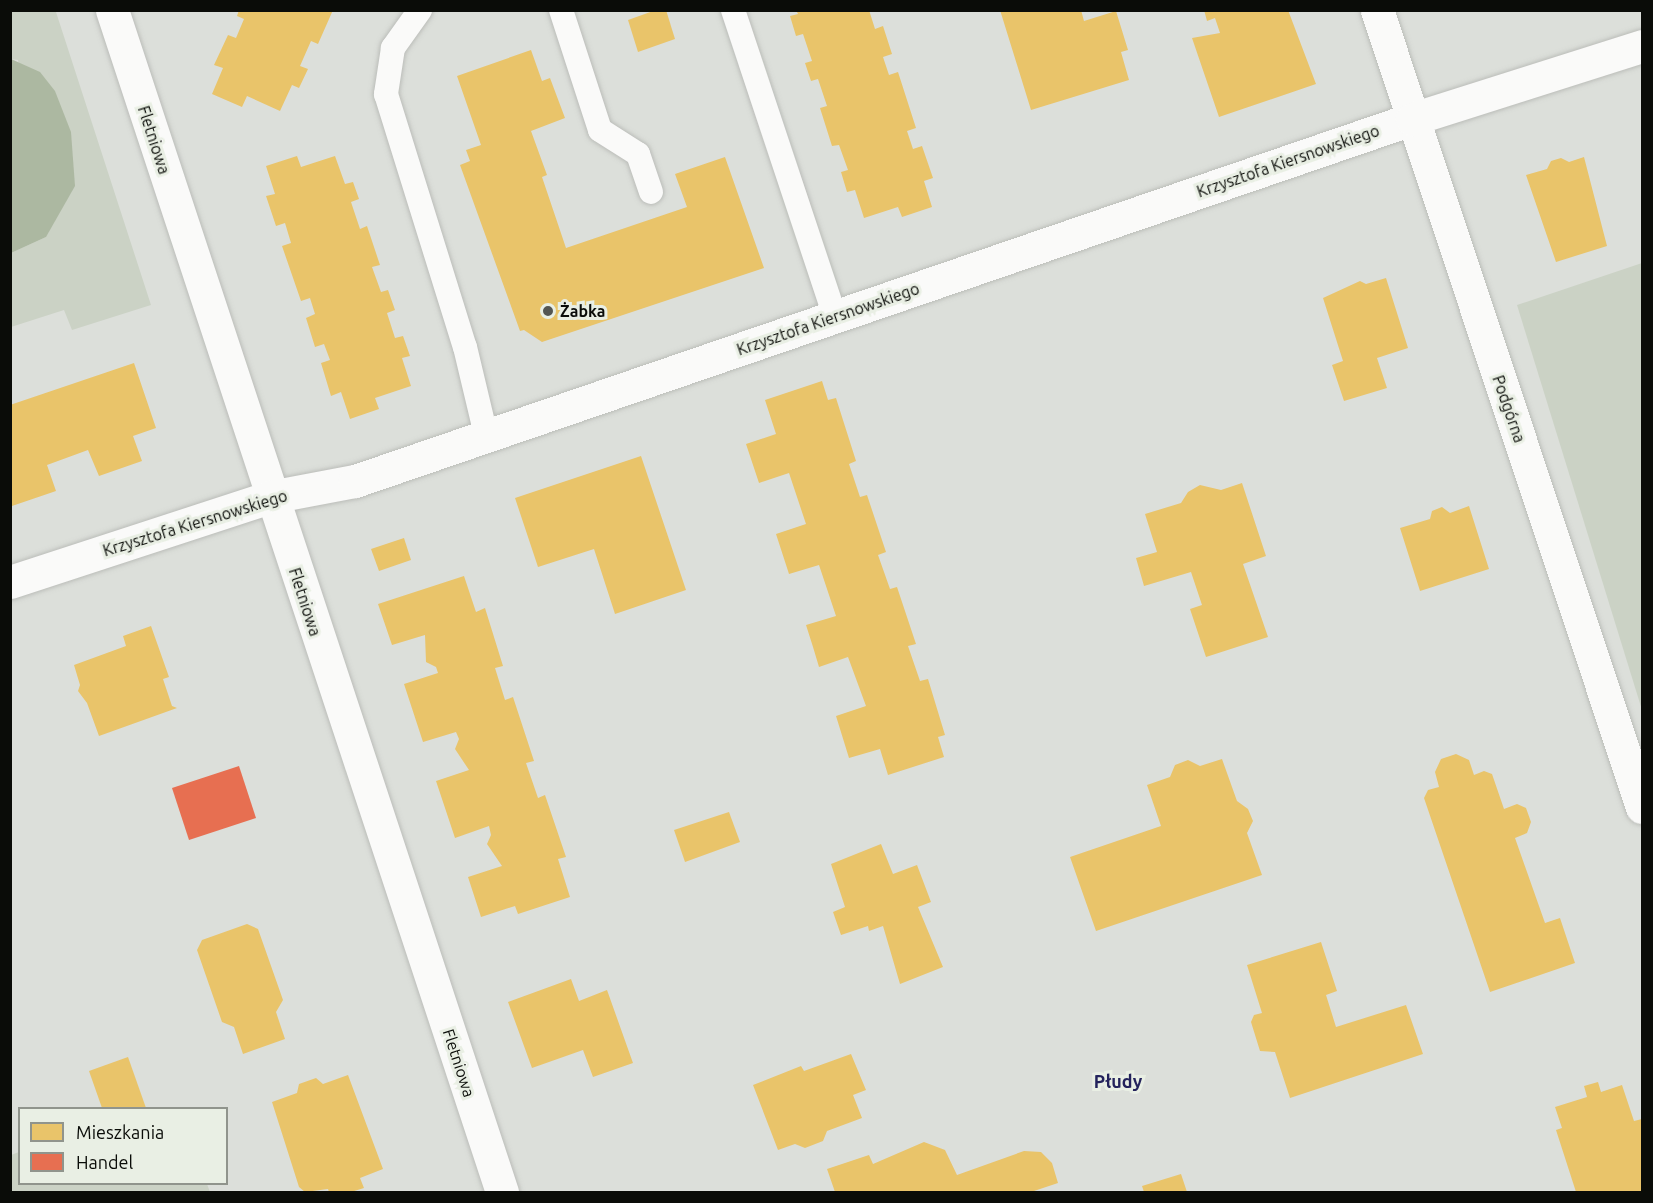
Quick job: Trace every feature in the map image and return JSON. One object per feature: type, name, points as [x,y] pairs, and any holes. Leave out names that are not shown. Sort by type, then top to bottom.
[{"type":"street","name":"Fletniowa","points":[[112,10],[270,497],[502,1192]]},
{"type":"street","name":"Podgórna","points":[[1377,10],[1642,807]]},
{"type":"street","name":"Krzysztofa Kiersnowskiego","points":[[10,582],[270,497],[355,481],[1412,119],[1642,46]]},
{"type":"lane","points":[[420,10],[393,48],[386,93],[465,347],[486,435]]},
{"type":"lane","points":[[561,10],[600,130],[638,154],[651,192]]},
{"type":"lane","points":[[733,10],[835,316]]},
{"type":"shaded area","points":[[10,11],[56,12],[151,305],[72,330],[64,310],[11,327],[11,253],[46,237],[18,60],[11,59]]},
{"type":"shaded area","points":[[11,59],[40,72],[55,91],[71,132],[75,186],[46,237],[11,253]]},
{"type":"shaded area","points":[[1642,263],[1642,710],[1517,305]]},
{"type":"shaded area","points":[[18,1152],[18,1185],[207,1185],[210,1192],[11,1192],[11,1155]]},
{"type":"building: Mieszkania","points":[[239,10],[333,10],[318,44],[311,41],[300,66],[308,69],[299,88],[292,85],[280,111],[247,96],[242,107],[212,94],[223,68],[214,65],[228,35],[236,38],[244,19],[237,16]]},
{"type":"building: Mieszkania","points":[[656,10],[666,10],[675,39],[638,52],[628,20]]},
{"type":"building: Mieszkania","points":[[796,10],[869,10],[875,29],[883,26],[892,54],[883,57],[889,75],[898,72],[916,128],[907,131],[913,149],[922,146],[933,178],[924,181],[932,207],[902,217],[898,207],[864,218],[855,190],[847,192],[841,172],[848,170],[839,145],[832,146],[820,108],[827,106],[818,79],[811,81],[805,63],[812,61],[803,34],[796,36],[790,16],[798,14]]},
{"type":"building: Mieszkania","points":[[1000,10],[1081,10],[1084,21],[1116,11],[1128,50],[1121,52],[1129,80],[1031,110]]},
{"type":"building: Mieszkania","points":[[1204,10],[1288,10],[1316,84],[1219,117],[1192,38],[1220,33],[1215,18],[1207,21]]},
{"type":"building: Mieszkania","points":[[531,50],[542,81],[550,78],[565,118],[531,131],[547,175],[542,177],[566,248],[687,207],[675,174],[725,157],[764,268],[542,342],[524,330],[520,331],[460,165],[470,161],[466,150],[481,145],[457,76]]},
{"type":"building: Mieszkania","points":[[297,156],[301,167],[335,156],[345,184],[353,182],[359,199],[351,202],[360,229],[367,226],[380,265],[372,267],[381,292],[388,290],[395,310],[387,313],[395,338],[403,336],[410,356],[402,358],[411,386],[375,398],[379,409],[350,419],[341,392],[331,396],[321,363],[330,360],[324,344],[315,347],[306,318],[315,314],[310,298],[301,301],[282,246],[291,243],[285,223],[276,226],[266,196],[275,194],[266,166]]},
{"type":"building: Mieszkania","points":[[1584,157],[1607,246],[1556,262],[1526,175],[1547,169],[1551,161],[1561,158],[1569,162]]},
{"type":"building: Mieszkania","points":[[1386,278],[1408,348],[1377,358],[1387,388],[1344,401],[1332,365],[1343,361],[1323,298],[1360,281],[1366,284]]},
{"type":"building: Mieszkania","points":[[134,363],[156,428],[133,436],[142,461],[99,476],[88,450],[47,465],[56,491],[12,506],[10,405]]},
{"type":"building: Mieszkania","points":[[822,381],[828,400],[836,398],[856,461],[849,464],[860,497],[867,495],[886,552],[878,555],[890,589],[897,587],[916,644],[908,646],[920,681],[928,679],[945,735],[938,737],[944,757],[888,775],[880,749],[849,758],[836,716],[866,706],[848,657],[819,667],[806,625],[836,616],[819,565],[789,574],[776,534],[806,524],[789,473],[759,483],[746,444],[776,434],[765,400]]},
{"type":"building: Mieszkania","points":[[641,456],[686,590],[615,614],[594,549],[538,567],[515,498]]},
{"type":"building: Mieszkania","points":[[1242,483],[1266,556],[1243,564],[1268,637],[1206,657],[1190,609],[1202,605],[1191,572],[1144,586],[1136,558],[1157,552],[1145,514],[1181,503],[1188,492],[1200,485],[1221,490]]},
{"type":"building: Mieszkania","points":[[1469,506],[1489,569],[1420,591],[1400,528],[1430,519],[1432,511],[1442,507],[1450,513]]},
{"type":"building: Mieszkania","points":[[404,538],[411,560],[379,571],[371,549]]},
{"type":"building: Mieszkania","points":[[464,576],[476,612],[485,608],[503,666],[495,668],[505,700],[513,697],[534,761],[526,763],[538,798],[545,795],[566,857],[558,859],[570,897],[518,914],[515,906],[481,917],[468,877],[502,866],[487,844],[491,835],[489,826],[455,838],[436,781],[469,770],[455,749],[459,739],[456,732],[423,742],[404,684],[438,673],[436,667],[426,662],[425,635],[392,645],[378,604]]},
{"type":"building: Mieszkania","points":[[151,626],[169,677],[163,679],[172,706],[177,708],[99,736],[87,703],[78,691],[80,685],[74,665],[126,646],[123,636]]},
{"type":"building: Mieszkania","points":[[1456,754],[1469,760],[1474,775],[1484,771],[1492,774],[1504,809],[1517,804],[1526,808],[1531,822],[1527,833],[1515,838],[1545,923],[1560,918],[1575,963],[1490,992],[1424,798],[1428,790],[1439,787],[1435,772],[1441,759]]},
{"type":"building: Mieszkania","points":[[1222,759],[1237,801],[1248,809],[1253,821],[1247,833],[1262,875],[1096,931],[1070,857],[1161,826],[1147,785],[1170,777],[1175,765],[1188,760],[1200,766]]},
{"type":"building: Mieszkania","points":[[729,812],[740,842],[685,862],[674,830]]},
{"type":"building: Mieszkania","points":[[881,844],[893,874],[917,865],[931,902],[918,907],[943,967],[900,984],[883,926],[869,931],[868,926],[841,935],[833,912],[845,907],[831,864]]},
{"type":"building: Mieszkania","points":[[247,924],[258,929],[283,1000],[276,1012],[285,1039],[243,1054],[234,1027],[222,1022],[197,950],[202,940]]},
{"type":"building: Mieszkania","points":[[1321,942],[1337,991],[1326,995],[1336,1027],[1406,1005],[1423,1054],[1290,1098],[1275,1052],[1260,1051],[1251,1022],[1254,1015],[1262,1013],[1247,965]]},
{"type":"building: Mieszkania","points":[[571,979],[579,1001],[607,990],[633,1063],[593,1077],[583,1050],[532,1068],[508,1002]]},
{"type":"building: Mieszkania","points":[[851,1054],[866,1090],[853,1095],[862,1118],[827,1131],[823,1141],[805,1148],[795,1144],[778,1150],[753,1085],[801,1066],[804,1071]]},
{"type":"building: Mieszkania","points":[[128,1057],[146,1107],[102,1107],[89,1071]]},
{"type":"building: Mieszkania","points":[[348,1075],[383,1169],[360,1178],[364,1188],[351,1192],[329,1192],[328,1189],[305,1192],[299,1187],[272,1102],[297,1093],[299,1084],[316,1078],[323,1084]]},
{"type":"building: Mieszkania","points":[[1598,1082],[1601,1092],[1622,1085],[1634,1121],[1642,1119],[1642,1192],[1576,1192],[1556,1130],[1562,1128],[1555,1107],[1587,1097],[1584,1086]]},
{"type":"building: Mieszkania","points":[[924,1142],[945,1150],[957,1175],[1024,1151],[1041,1152],[1052,1163],[1058,1183],[1031,1192],[835,1192],[827,1169],[869,1155],[873,1164]]},
{"type":"building: Mieszkania","points":[[1181,1174],[1187,1192],[1144,1192],[1142,1186]]},
{"type":"building: Handel","points":[[239,766],[256,818],[189,840],[172,788]]},
{"type":"place","name":"Żabka","points":[[548,311]]},
{"type":"district","name":"Płudy","points":[[1118,1081]]}]
